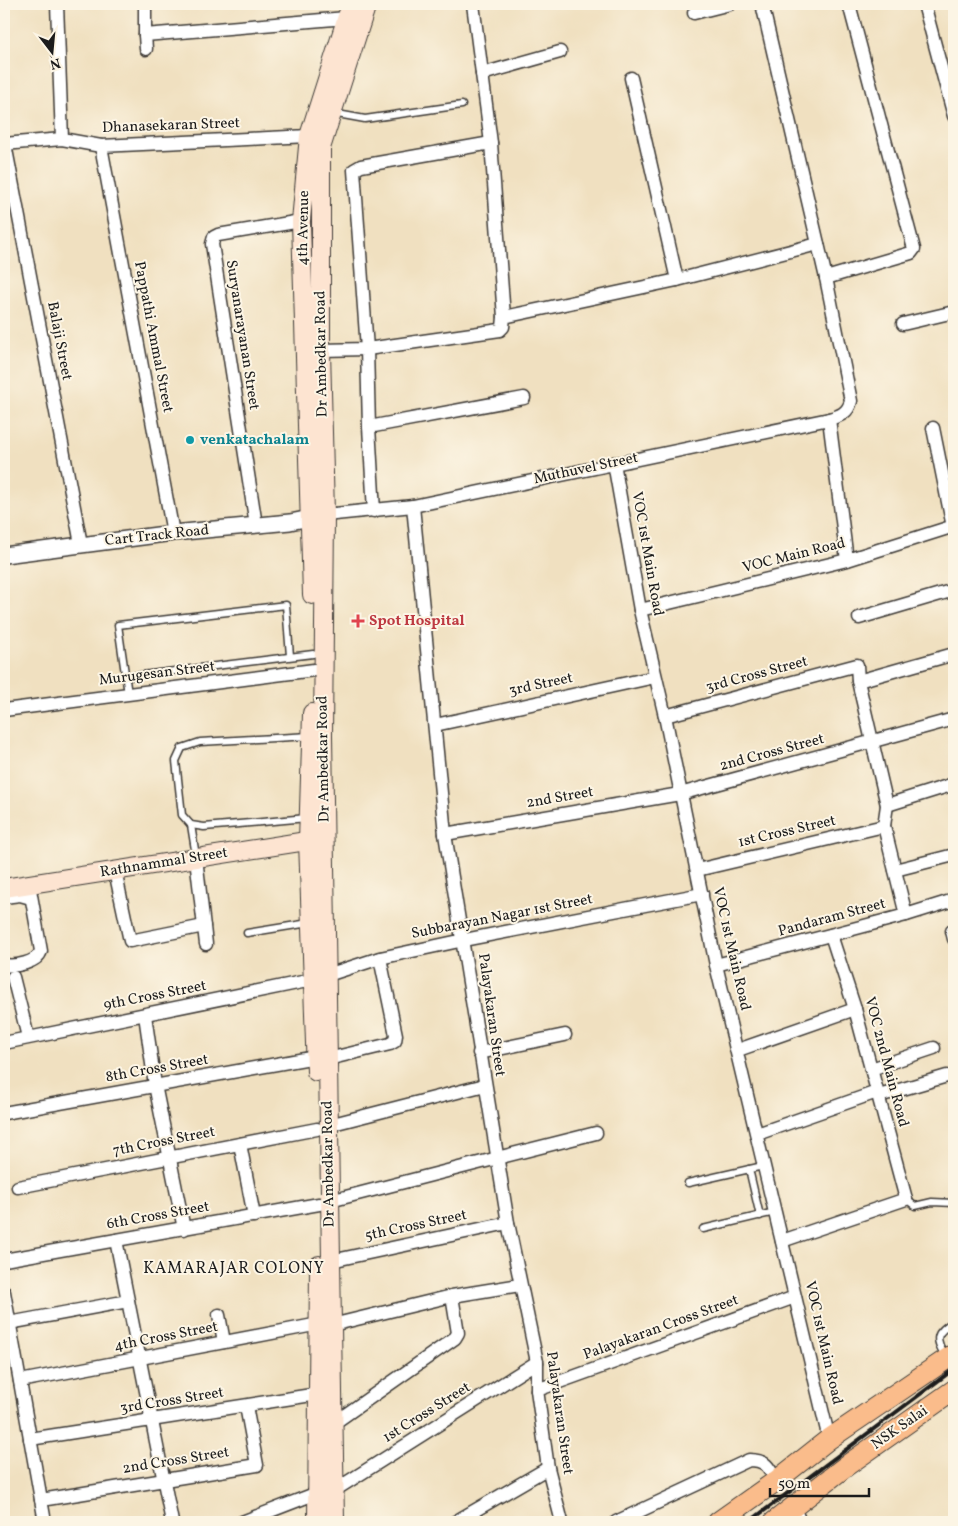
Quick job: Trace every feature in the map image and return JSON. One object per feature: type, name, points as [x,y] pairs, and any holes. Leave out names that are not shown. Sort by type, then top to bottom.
[{"type":"main road","name":"Dr Ambedkar Road","points":[[319,978],[310,922],[308,841],[321,350],[321,148],[316,138],[331,113],[367,4]]},
{"type":"main road","name":"4th Avenue","points":[[318,517],[301,220],[316,138],[348,11]]},
{"type":"main road","name":"Dr Ambedkar Road","points":[[318,517],[325,839],[319,978],[322,1058],[325,1324],[334,1423],[335,1522]]},
{"type":"main road","name":"Rathnammal Street","points":[[4,888],[30,891],[115,871],[325,839]]},
{"type":"main road","name":"Dr Ambedkar Road","points":[[318,1522],[317,1493],[320,1423],[318,1394],[331,1261],[324,1203]]},
{"type":"main road","points":[[718,1522],[776,1481],[829,1439],[950,1356]]},
{"type":"main road","name":"NSK Salai","points":[[774,1522],[797,1515],[846,1466],[954,1390]]},
{"type":"street","points":[[57,4],[62,139]]},
{"type":"street","points":[[145,4],[146,49]]},
{"type":"street","points":[[321,350],[368,349],[500,330],[503,327],[504,317],[491,143],[474,4]]},
{"type":"street","points":[[694,13],[730,4]]},
{"type":"street","points":[[762,4],[826,278],[911,252],[914,249],[849,4]]},
{"type":"street","points":[[924,4],[953,108]]},
{"type":"street","points":[[145,35],[348,11]]},
{"type":"street","points":[[482,74],[560,52]]},
{"type":"street","points":[[631,78],[678,280]]},
{"type":"street","name":"Dhanasekaran Street","points":[[5,144],[62,139],[101,146],[316,138]]},
{"type":"street","points":[[374,511],[369,427],[368,349],[354,170],[361,166],[491,143]]},
{"type":"street","name":"Balaji Street","points":[[5,144],[81,544]]},
{"type":"street","name":"Pappathi Ammal Street","points":[[101,146],[173,533]]},
{"type":"street","name":"Suryanarayanan Street","points":[[256,525],[212,244],[214,237],[218,235],[301,220]]},
{"type":"street","points":[[504,317],[678,280],[818,244]]},
{"type":"street","name":"Muthuvel Street","points":[[318,517],[413,506],[828,419],[843,414],[849,408],[851,401],[826,278]]},
{"type":"street","points":[[903,324],[954,312]]},
{"type":"street","points":[[369,427],[524,398]]},
{"type":"street","points":[[828,419],[847,560]]},
{"type":"street","points":[[933,428],[949,476],[954,526]]},
{"type":"street","name":"VOC 1st Main Road","points":[[614,463],[640,610],[666,716],[680,794],[716,965],[738,1050],[763,1166],[829,1439]]},
{"type":"street","name":"Palayakaran Street","points":[[413,506],[445,834],[464,940],[479,1053],[508,1223],[537,1362],[537,1390],[548,1468],[562,1522]]},
{"type":"street","name":"Cart Track Road","points":[[4,555],[81,544],[318,517]]},
{"type":"street","name":"VOC Main Road","points":[[640,610],[847,560],[954,526]]},
{"type":"street","points":[[859,618],[954,590]]},
{"type":"street","points":[[906,915],[884,826],[887,805],[858,681],[954,654]]},
{"type":"street","name":"Murugesan Street","points":[[4,710],[128,694],[313,662]]},
{"type":"street","name":"3rd Cross Street","points":[[666,716],[857,665],[858,681]]},
{"type":"street","name":"3rd Street","points":[[435,724],[655,677]]},
{"type":"street","name":"2nd Cross Street","points":[[680,794],[954,719]]},
{"type":"street","points":[[887,805],[954,784]]},
{"type":"street","name":"2nd Street","points":[[445,834],[680,794]]},
{"type":"street","name":"1st Cross Street","points":[[696,870],[884,826]]},
{"type":"street","points":[[895,870],[954,855]]},
{"type":"street","points":[[196,858],[206,944]]},
{"type":"street","points":[[115,871],[130,941],[204,926]]},
{"type":"street","points":[[4,897],[20,895],[30,891],[41,951],[39,957],[34,960],[4,965]]},
{"type":"street","name":"Subbarayan Nagar 1st Street","points":[[319,978],[380,958],[702,894]]},
{"type":"street","name":"Pandaram Street","points":[[716,965],[906,915],[954,900]]},
{"type":"street","name":"VOC 2nd Main Road","points":[[831,935],[855,1009],[906,1199]]},
{"type":"street","name":"8th Cross Street","points":[[4,1113],[322,1058],[390,1044],[395,1040],[396,1035],[380,958]]},
{"type":"street","points":[[13,977],[28,1038]]},
{"type":"street","name":"9th Cross Street","points":[[4,1043],[319,978]]},
{"type":"street","points":[[738,1050],[855,1009]]},
{"type":"street","points":[[145,1015],[155,1086],[184,1228]]},
{"type":"street","points":[[479,1053],[565,1035]]},
{"type":"street","points":[[871,1069],[934,1048]]},
{"type":"street","points":[[757,1134],[878,1094],[947,1076]]},
{"type":"street","name":"7th Cross Street","points":[[18,1187],[323,1127],[485,1085]]},
{"type":"street","name":"6th Cross Street","points":[[4,1260],[324,1203],[596,1133]]},
{"type":"street","points":[[240,1144],[254,1216]]},
{"type":"street","points":[[782,1241],[906,1199]]},
{"type":"street","name":"5th Cross Street","points":[[331,1261],[508,1223]]},
{"type":"street","points":[[116,1240],[172,1522]]},
{"type":"street","name":"4th Cross Street","points":[[20,1381],[325,1324],[452,1296],[520,1286]]},
{"type":"street","points":[[4,1292],[45,1522]]},
{"type":"street","points":[[334,1423],[455,1338],[458,1334],[452,1296]]},
{"type":"street","name":"Palayakaran Cross Street","points":[[537,1390],[795,1297]]},
{"type":"street","points":[[9,1323],[128,1301]]},
{"type":"street","points":[[219,1315],[224,1342]]},
{"type":"street","name":"1st Cross Street","points":[[335,1490],[537,1362]]},
{"type":"street","name":"3rd Cross Street","points":[[30,1439],[318,1394]]},
{"type":"street","name":"2nd Cross Street","points":[[41,1500],[257,1465],[246,1406]]},
{"type":"street","points":[[616,1522],[749,1460],[759,1460],[767,1464],[776,1481]]},
{"type":"street","points":[[455,1522],[548,1468]]},
{"type":"street","points":[[242,1522],[317,1493]]},
{"type":"lane","points":[[331,113],[365,119],[462,105]]},
{"type":"lane","points":[[128,694],[118,625],[286,604],[290,656]]},
{"type":"lane","points":[[126,677],[290,656],[313,662]]},
{"type":"lane","points":[[196,858],[191,825],[182,815],[176,761],[182,748],[200,742],[311,736]]},
{"type":"lane","points":[[191,825],[204,827],[308,818]]},
{"type":"lane","points":[[247,933],[310,922]]},
{"type":"lane","points":[[688,1183],[763,1166]]},
{"type":"lane","points":[[749,1169],[760,1216]]},
{"type":"lane","points":[[906,1199],[915,1206],[932,1202],[954,1203]]},
{"type":"lane","points":[[703,1229],[775,1212]]},
{"type":"lane","points":[[950,1356],[939,1347],[937,1336],[939,1331],[954,1321]]},
{"type":"railway","points":[[749,1522],[954,1369]]},
{"type":"place","name":"venkatachalam","points":[[190,440]]},
{"type":"place","name":"Spot Hospital","points":[[358,621]]},
{"type":"district","name":"KAMARAJAR COLONY","points":[[234,1269]]}]
